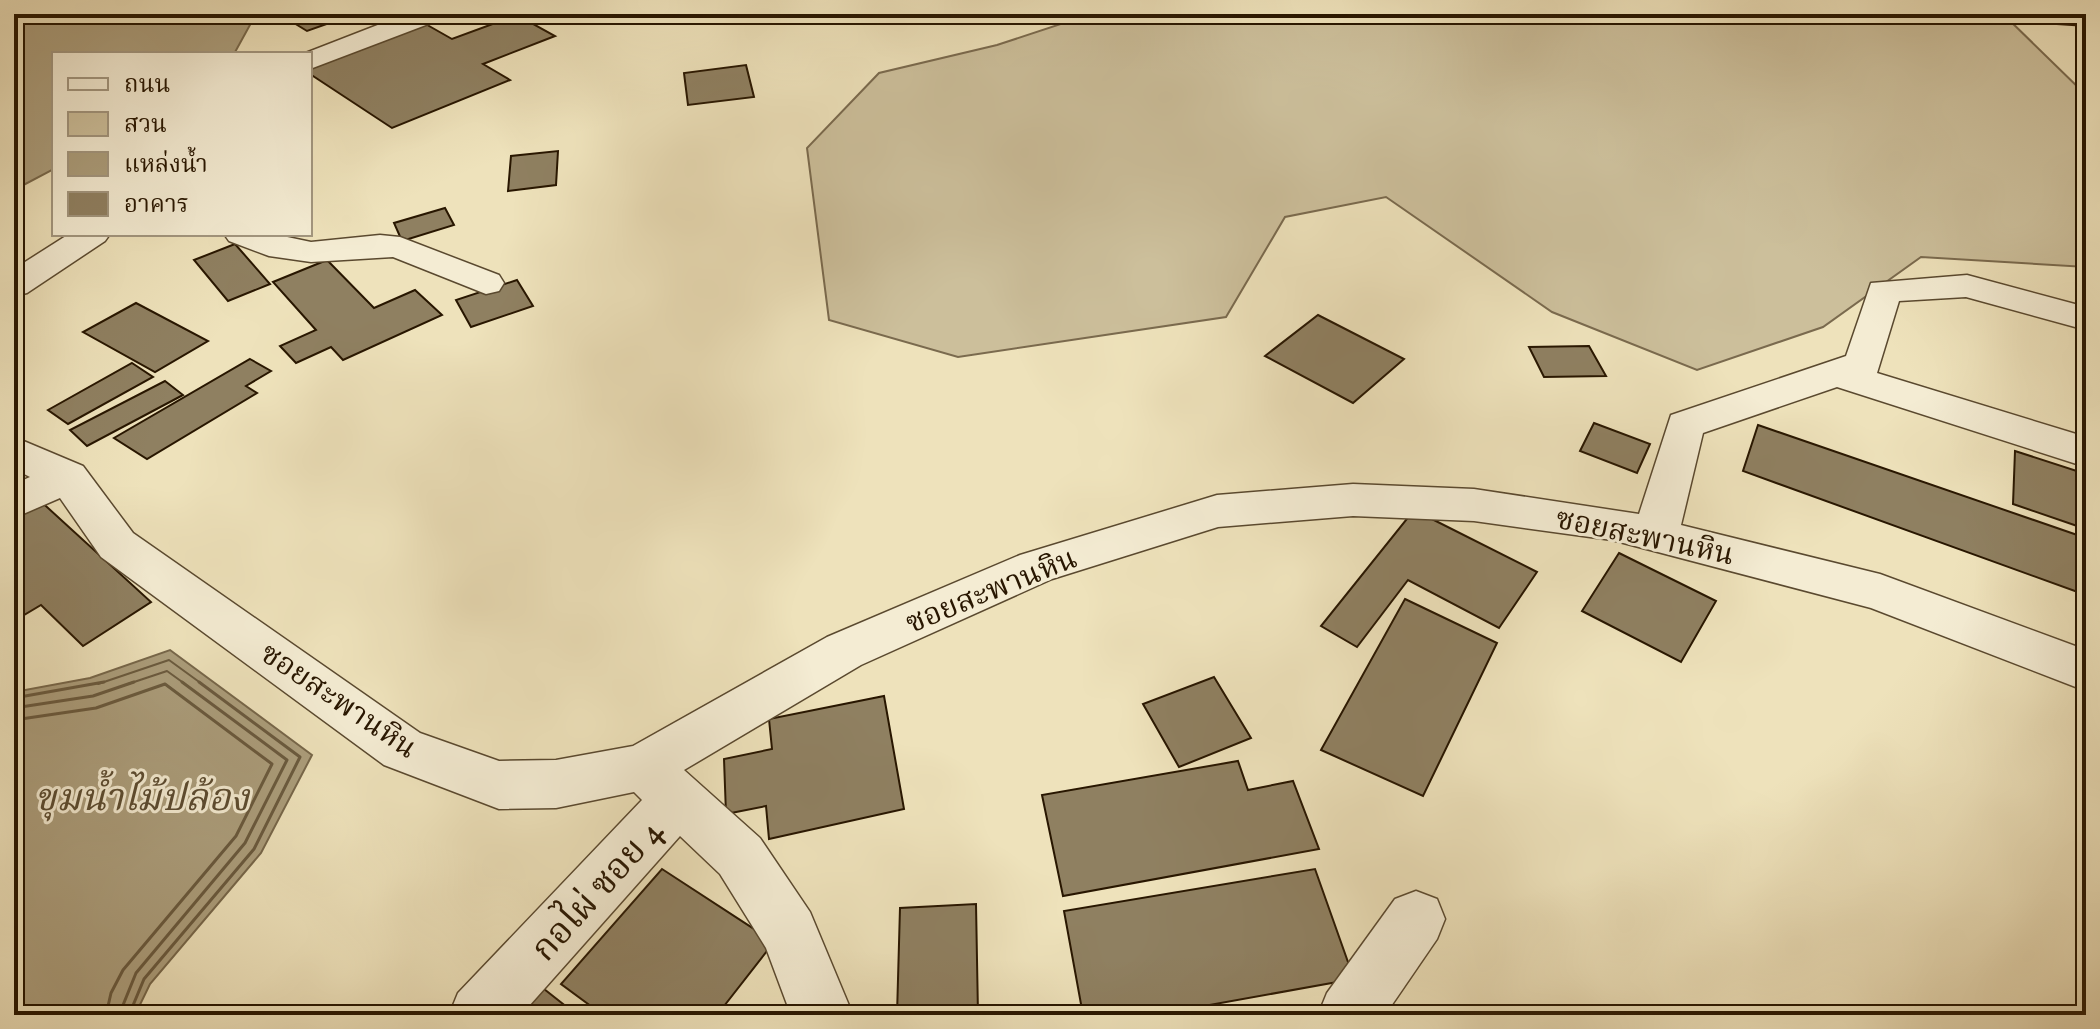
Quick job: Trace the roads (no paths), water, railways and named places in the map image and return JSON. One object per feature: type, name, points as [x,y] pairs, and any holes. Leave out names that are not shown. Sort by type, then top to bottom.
[{"type":"street","points":[[312,60],[430,14]]},
{"type":"street","points":[[14,285],[90,236]]},
{"type":"street","points":[[246,236],[281,249],[311,252],[380,245],[400,247],[486,283]]},
{"type":"street","points":[[1656,535],[1685,425],[1842,375],[1863,364],[1884,291],[1967,286],[2086,319]]},
{"type":"street","points":[[1842,375],[2086,452]]},
{"type":"street","name":"ซอยสะพานหิน","points":[[14,452],[68,477],[117,545],[402,749],[499,785],[661,783],[844,651],[1036,567],[1217,511],[1353,500],[1474,505],[1612,524],[1880,592],[2086,671]]},
{"type":"street","points":[[14,502],[68,477]]},
{"type":"street","points":[[661,783],[740,856],[789,932],[822,1015]]},
{"type":"street","name":"กอไผ่ ซอย 4","points":[[480,1015],[661,783]]},
{"type":"street","points":[[1349,1015],[1416,919]]},
{"type":"water","points":[[14,14],[256,14],[235,52],[52,52],[52,170],[14,190]]},
{"type":"water","name":"ขุมน้ำไม้ปล้อง","points":[[170,650],[312,755],[261,853],[150,984],[135,1015],[14,1015],[14,692],[90,678]]}]
